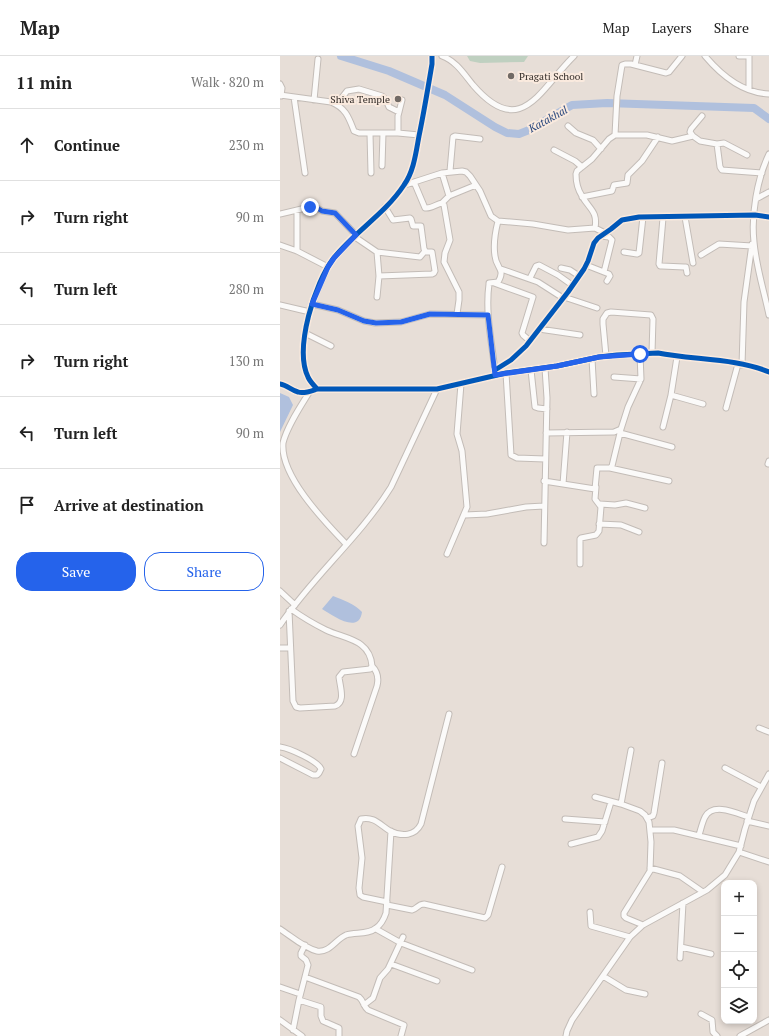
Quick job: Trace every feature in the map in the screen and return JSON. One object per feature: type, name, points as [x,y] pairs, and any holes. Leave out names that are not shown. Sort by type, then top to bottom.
[{"type":"street","points":[[317,389],[308,377],[305,368],[303,347],[312,304],[328,267],[334,258],[386,207],[405,185],[414,161],[420,135],[432,64],[432,56]]},
{"type":"street","points":[[442,56],[450,59],[456,64],[477,90],[496,106],[514,110],[525,107],[538,97],[574,56]]},
{"type":"street","points":[[635,65],[636,56]]},
{"type":"street","points":[[615,135],[617,96],[622,65],[635,65],[666,73],[682,56]]},
{"type":"street","points":[[705,56],[715,68],[728,79],[749,89],[769,94]]},
{"type":"street","points":[[739,56],[749,56],[749,89]]},
{"type":"street","points":[[314,100],[318,59]]},
{"type":"street","points":[[280,84],[282,88],[281,95],[337,104],[348,114],[354,131],[359,133],[398,133],[420,135]]},
{"type":"street","points":[[337,104],[346,91],[359,89],[382,96],[386,100],[389,107],[399,112]]},
{"type":"street","points":[[294,98],[305,173]]},
{"type":"street","points":[[398,133],[399,112],[402,100]]},
{"type":"street","points":[[702,116],[691,129],[690,132],[693,136],[700,141],[724,144],[746,155]]},
{"type":"street","points":[[568,126],[576,133],[593,140],[601,149]]},
{"type":"street","points":[[382,166],[383,133]]},
{"type":"street","points":[[370,134],[371,173]]},
{"type":"street","points":[[595,228],[595,215],[591,207],[582,197],[576,174],[610,139],[615,135],[647,135],[658,136],[668,141],[672,141],[693,136]]},
{"type":"street","points":[[450,172],[453,137],[456,136],[480,139]]},
{"type":"street","points":[[582,197],[612,191],[614,185],[627,183],[628,175],[642,161],[658,136]]},
{"type":"street","points":[[717,144],[720,167],[722,170],[762,173]]},
{"type":"street","points":[[554,150],[575,161],[582,167]]},
{"type":"street","points":[[726,408],[740,364],[744,302],[754,234],[756,200],[768,155]]},
{"type":"street","points":[[405,185],[442,173],[462,171],[466,172],[476,185],[491,216],[498,221],[533,224],[568,230],[595,228],[612,240],[604,272]]},
{"type":"street","points":[[442,173],[449,196]]},
{"type":"street","points":[[414,182],[425,208],[442,203],[449,196],[476,185]]},
{"type":"street","points":[[756,200],[769,192]]},
{"type":"street","points":[[442,203],[444,205],[450,240],[444,253],[444,262],[459,292],[456,314]]},
{"type":"street","points":[[280,214],[314,206],[322,211],[333,212],[356,236],[378,252],[420,257],[425,251],[421,226],[413,226],[410,218],[394,220],[386,207]]},
{"type":"street","points":[[297,210],[297,251]]},
{"type":"street","points":[[280,384],[284,384],[297,392],[303,393],[317,389],[437,389],[461,384],[495,372],[520,353],[579,276],[586,265],[594,243],[622,220],[643,217],[663,218],[755,215],[769,217]]},
{"type":"street","points":[[624,252],[639,253],[643,217]]},
{"type":"street","points":[[685,217],[693,263]]},
{"type":"street","points":[[663,218],[659,264],[660,266],[686,267],[687,273]]},
{"type":"street","points":[[495,372],[488,315],[488,286],[490,283],[496,283],[501,274],[501,269],[495,258],[495,239],[498,221]]},
{"type":"street","points":[[754,234],[755,250],[769,311]]},
{"type":"street","points":[[700,255],[719,244],[752,246]]},
{"type":"street","points":[[280,245],[297,251],[328,267]]},
{"type":"street","points":[[379,276],[434,273],[432,252],[425,251]]},
{"type":"street","points":[[377,297],[379,276],[378,252]]},
{"type":"street","points":[[530,278],[536,266],[539,265],[558,275],[572,286]]},
{"type":"street","points":[[586,265],[609,274],[610,276],[607,281]]},
{"type":"street","points":[[561,268],[570,270],[579,276]]},
{"type":"street","points":[[501,269],[530,278],[564,297],[597,308]]},
{"type":"street","points":[[492,283],[533,297],[522,333],[530,341]]},
{"type":"street","points":[[312,304],[338,310],[364,321],[376,323],[401,322],[430,314],[488,315]]},
{"type":"street","points":[[280,306],[310,312]]},
{"type":"street","points":[[606,356],[603,318],[607,313],[611,312],[652,314],[654,319],[652,353]]},
{"type":"street","points":[[539,329],[580,335]]},
{"type":"street","points":[[305,333],[331,346]]},
{"type":"street","points":[[495,372],[531,370],[606,356],[652,353],[740,364],[760,368],[769,372]]},
{"type":"street","points":[[610,468],[612,466],[628,407],[641,379],[640,354]]},
{"type":"street","points":[[663,427],[671,395],[677,357]]},
{"type":"street","points":[[592,359],[594,394]]},
{"type":"street","points":[[544,368],[547,409],[544,481],[544,543]]},
{"type":"street","points":[[531,370],[535,407],[547,409]]},
{"type":"street","points":[[506,372],[511,454],[517,458],[545,458]]},
{"type":"street","points":[[614,377],[641,379]]},
{"type":"street","points":[[447,554],[465,515],[468,502],[462,451],[457,434],[461,384]]},
{"type":"street","points":[[280,625],[292,608],[382,501],[391,486],[437,389]]},
{"type":"street","points":[[310,391],[286,433],[283,443],[284,455],[293,480],[306,501],[346,544]]},
{"type":"street","points":[[671,395],[703,404]]},
{"type":"street","points":[[546,433],[621,431],[672,447]]},
{"type":"street","points":[[563,484],[567,432]]},
{"type":"street","points":[[645,508],[626,503],[615,505],[600,504],[595,499],[597,468],[610,468],[669,481]]},
{"type":"street","points":[[544,481],[593,489],[596,487]]},
{"type":"street","points":[[580,564],[580,539],[596,535],[599,524],[600,504]]},
{"type":"street","points":[[465,515],[487,514],[526,507],[544,506]]},
{"type":"street","points":[[599,524],[621,525],[639,532]]},
{"type":"street","points":[[280,591],[292,608],[315,625],[329,632],[352,639],[370,655],[372,666],[379,678],[354,754]]},
{"type":"street","points":[[292,608],[290,648],[292,701],[296,707],[328,707],[338,705],[342,698],[339,677],[340,674],[348,671],[367,670],[372,666]]},
{"type":"street","points":[[280,648],[290,648]]},
{"type":"street","points":[[449,714],[421,824],[418,829],[414,833],[402,834],[391,831],[376,821],[366,818],[361,819],[358,826],[362,858],[359,888],[360,895],[412,910],[420,904],[424,904],[485,918],[488,915],[502,867]]},
{"type":"street","points":[[759,728],[769,732]]},
{"type":"street","points":[[280,747],[288,748],[318,764],[321,769],[320,773],[314,775],[280,758]]},
{"type":"street","points":[[621,804],[630,750]]},
{"type":"street","points":[[647,818],[653,816],[654,813],[662,763]]},
{"type":"street","points":[[725,768],[761,787]]},
{"type":"street","points":[[566,1036],[572,1020],[630,937],[643,925],[703,892],[725,875],[739,852],[748,819],[761,787],[769,774]]},
{"type":"street","points":[[595,797],[640,811],[647,818],[651,830],[650,868],[648,876],[624,913],[626,918],[643,925]]},
{"type":"street","points":[[571,844],[598,837],[602,831],[611,802]]},
{"type":"street","points":[[699,835],[704,818],[711,812],[720,809],[769,826]]},
{"type":"street","points":[[565,819],[605,822]]},
{"type":"street","points":[[651,830],[674,830],[741,846]]},
{"type":"street","points":[[280,929],[310,949],[322,951],[327,950],[346,936],[370,932],[376,929],[384,920],[387,903],[391,831]]},
{"type":"street","points":[[739,852],[769,862]]},
{"type":"street","points":[[650,868],[680,876],[703,892]]},
{"type":"street","points":[[680,958],[682,903]]},
{"type":"street","points":[[590,912],[591,926],[630,937]]},
{"type":"street","points":[[376,929],[472,970]]},
{"type":"street","points":[[364,1005],[373,998],[380,978],[387,972],[402,940]]},
{"type":"street","points":[[293,1030],[308,962],[302,958],[300,953],[305,945]]},
{"type":"street","points":[[681,947],[711,954]]},
{"type":"street","points":[[391,964],[437,981]]},
{"type":"street","points":[[603,976],[626,990],[645,994]]},
{"type":"street","points":[[305,977],[359,997],[362,999],[368,1010],[404,1025],[401,1036]]},
{"type":"street","points":[[280,987],[300,994]]},
{"type":"street","points":[[299,1000],[321,1007],[321,1019],[339,1028],[339,1036]]},
{"type":"street","points":[[701,1014],[712,1020],[713,1032],[717,1036]]},
{"type":"street","points":[[280,1020],[302,1036]]},
{"type":"street","points":[[740,1036],[769,1020]]},
{"type":"green space","points":[[467,56],[528,56],[524,62],[480,63],[470,61]]},
{"type":"water","points":[[280,393],[289,397],[293,405],[280,432]]},
{"type":"water","points":[[333,596],[349,602],[359,609],[362,612],[360,619],[351,623],[338,619],[322,609]]},
{"type":"waterway","name":"Katakhal","points":[[341,56],[389,71],[445,95],[507,133],[519,134],[529,130],[572,105],[607,103],[754,108],[769,119]]},
{"type":"cycle path","points":[[317,389],[308,377],[304,365],[303,350],[308,316],[313,299],[326,270],[333,259],[350,240],[388,205],[404,185],[410,174],[416,155],[432,64],[432,56]]},
{"type":"cycle path","points":[[495,370],[511,360],[526,346],[584,269],[594,243],[598,238],[622,220],[639,217],[755,215],[769,217]]},
{"type":"cycle path","points":[[280,384],[300,393],[317,389],[437,389],[506,373],[557,366],[599,357],[658,353],[743,364],[769,372]]},
{"type":"place","name":"Pragati School","points":[[511,76]]},
{"type":"place","name":"Shiva Temple","points":[[398,99]]},
{"type":"route","points":[[310,207],[314,206],[325,212],[335,213],[356,235],[334,258],[328,267],[312,304],[332,308],[364,321],[376,323],[408,321],[430,314],[488,315],[495,375],[506,372],[557,366],[599,357],[640,354]]}]
